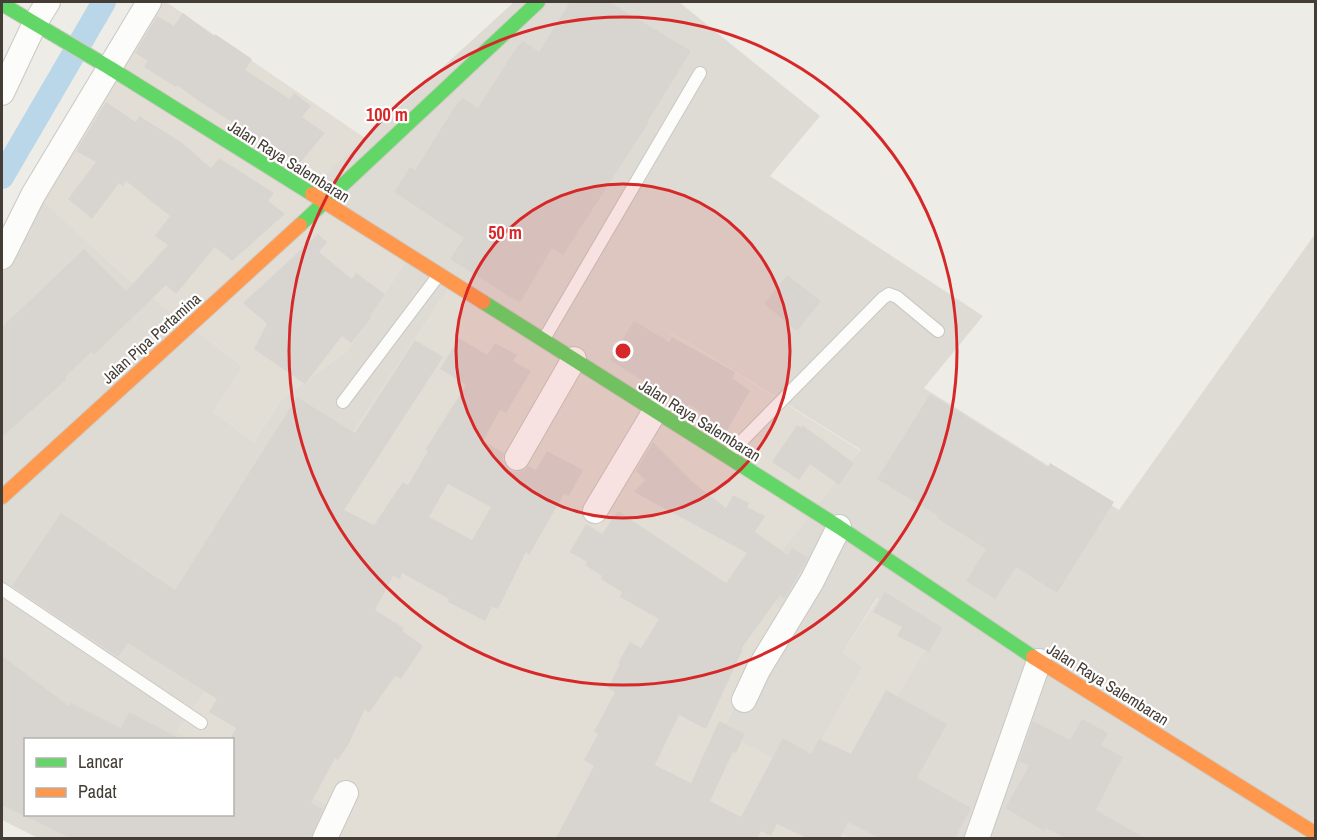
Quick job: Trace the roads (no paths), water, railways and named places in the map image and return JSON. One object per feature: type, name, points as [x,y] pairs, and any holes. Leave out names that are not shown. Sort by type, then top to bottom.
[{"type":"main road","name":"Jalan Pipa Pertamina","points":[[2,497],[324,203],[538,2]]},
{"type":"main road","name":"Jalan Raya Salembaran","points":[[2,4],[544,340],[839,528],[1039,660],[1316,834]]},
{"type":"street","points":[[2,93],[40,26],[48,2]]},
{"type":"street","points":[[2,257],[103,65],[149,2]]},
{"type":"street","points":[[517,458],[574,359]]},
{"type":"street","points":[[595,512],[655,411]]},
{"type":"street","points":[[744,700],[759,670],[812,581],[839,528]]},
{"type":"street","points":[[977,838],[1039,660]]},
{"type":"street","points":[[325,838],[346,793]]},
{"type":"lane","points":[[544,340],[700,73]]},
{"type":"lane","points":[[343,402],[439,275]]},
{"type":"lane","points":[[727,456],[883,298],[890,294],[897,297],[938,331]]},
{"type":"lane","points":[[2,589],[201,723]]},
{"type":"waterway","points":[[2,177],[104,2]]}]
